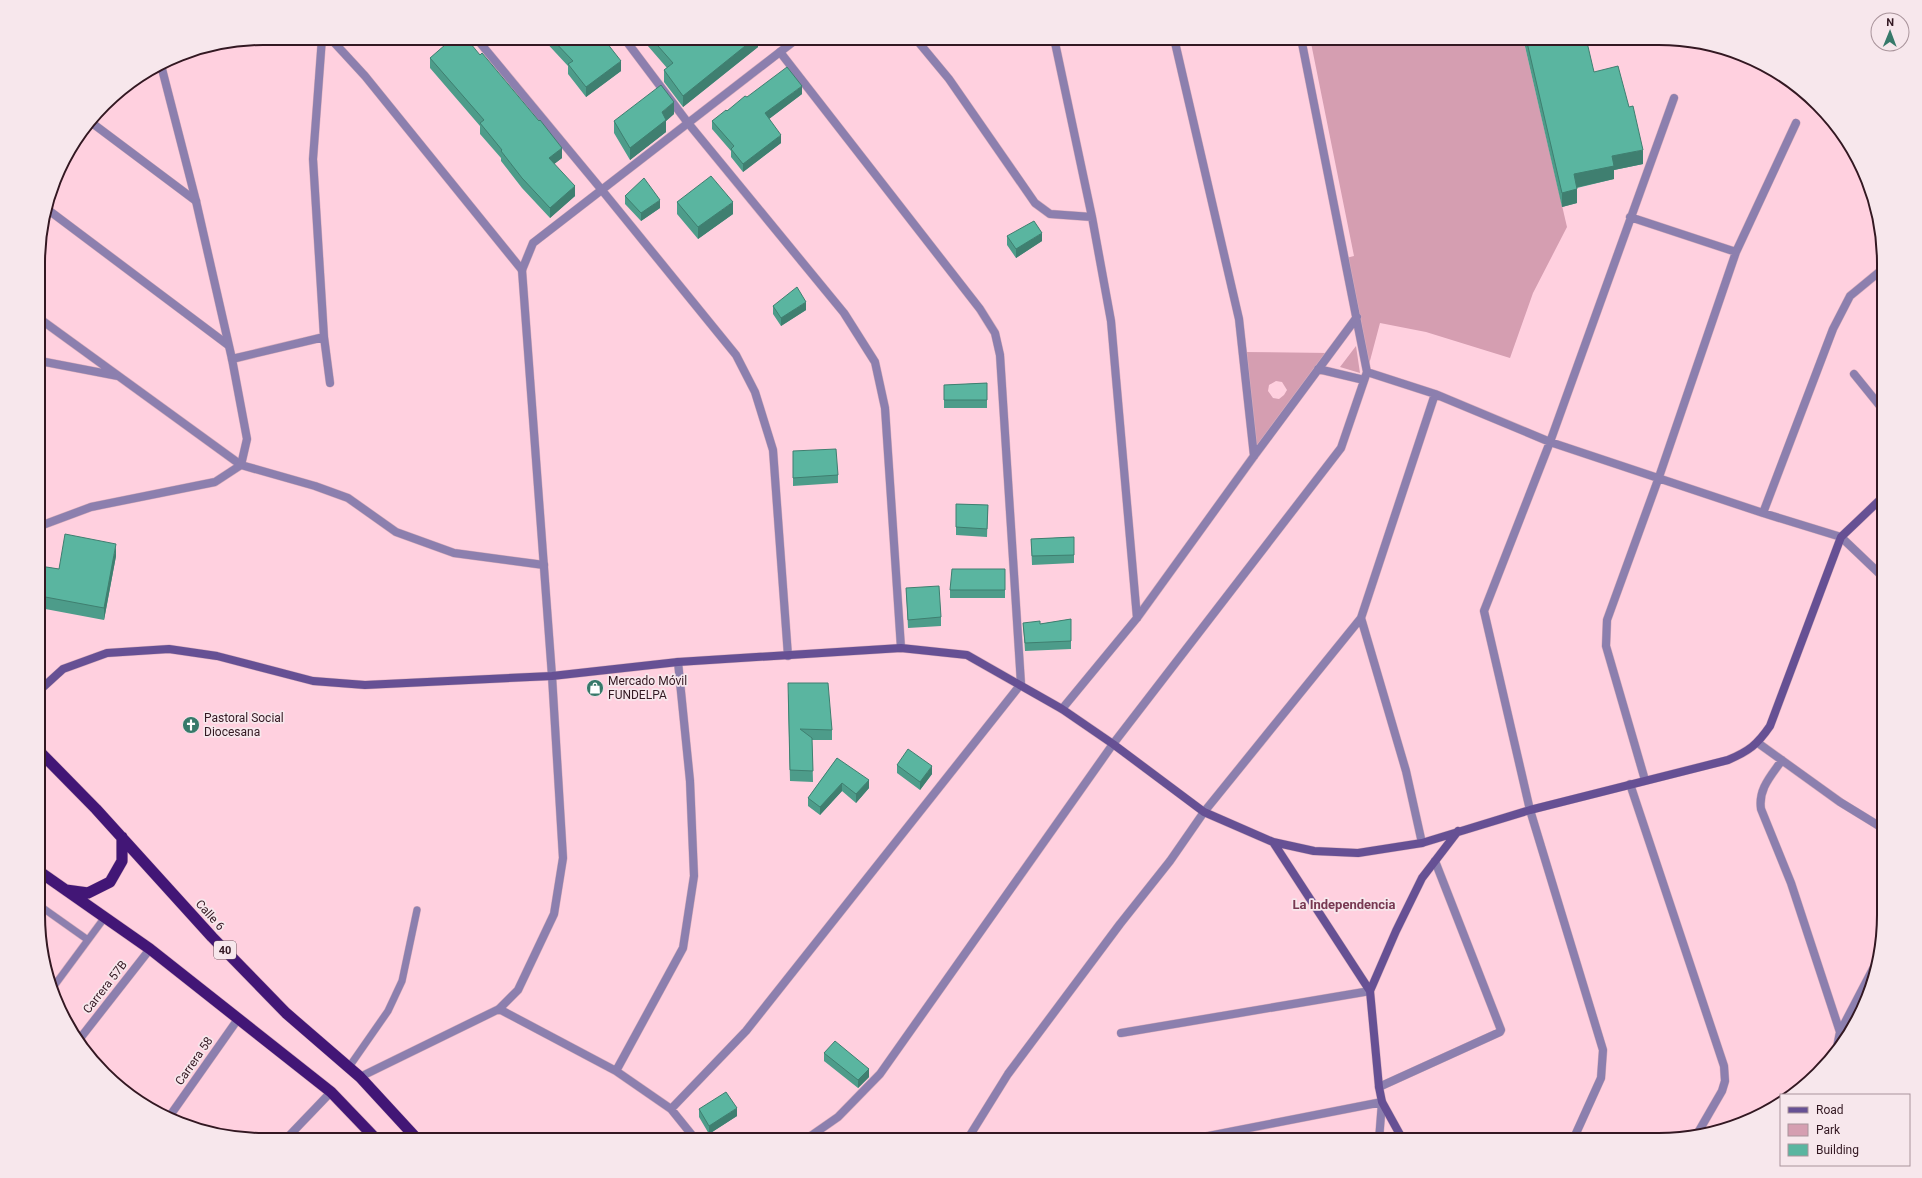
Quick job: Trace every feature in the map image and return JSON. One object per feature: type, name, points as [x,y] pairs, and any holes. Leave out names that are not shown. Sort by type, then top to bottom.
[{"type":"highway","name":"Calle 6","points":[[45,757],[122,837],[212,937],[286,1013],[360,1077],[412,1133]]},
{"type":"highway","points":[[64,890],[88,893],[110,882],[122,861],[122,837]]},
{"type":"highway","points":[[45,876],[64,890],[105,916],[150,949],[331,1092],[370,1133]]},
{"type":"main road","points":[[45,685],[63,669],[107,653],[169,649],[217,656],[313,681],[365,685],[552,676],[678,662],[901,648],[967,655],[1021,684],[1062,709],[1113,744],[1204,812],[1273,842],[1314,850],[1358,853],[1422,843],[1530,810],[1728,760],[1745,753],[1758,743],[1770,726],[1841,537],[1877,503]]},
{"type":"main road","points":[[1370,991],[1396,931],[1422,878],[1458,831]]},
{"type":"main road","points":[[1273,842],[1370,991],[1379,1087],[1382,1102],[1399,1133]]},
{"type":"street","points":[[321,45],[313,159],[324,337],[330,383]]},
{"type":"street","points":[[336,45],[365,76],[522,270]]},
{"type":"street","points":[[482,45],[736,355],[755,392],[773,450],[788,656]]},
{"type":"street","points":[[629,45],[688,123],[844,313],[875,362],[884,408],[901,648]]},
{"type":"street","points":[[360,1077],[499,1009],[518,990],[554,914],[563,858],[552,676],[522,270],[533,243],[789,45]]},
{"type":"street","points":[[921,45],[949,79],[1035,203],[1050,214],[1092,217]]},
{"type":"street","points":[[1055,45],[1092,217],[1111,321],[1137,618]]},
{"type":"street","points":[[1176,45],[1239,319],[1254,456]]},
{"type":"street","points":[[815,1133],[838,1117],[880,1074],[1113,744],[1341,448],[1367,372],[1302,45]]},
{"type":"street","points":[[671,1109],[746,1031],[1021,684],[1000,355],[995,333],[980,309],[780,52]]},
{"type":"street","points":[[45,524],[90,507],[215,482],[241,465],[247,439],[232,359],[196,201],[162,69]]},
{"type":"street","points":[[1576,1133],[1601,1078],[1603,1050],[1530,810],[1484,611],[1550,442],[1674,98]]},
{"type":"street","points":[[1645,780],[1606,646],[1607,620],[1659,477],[1736,252],[1796,123]]},
{"type":"street","points":[[94,125],[196,201]]},
{"type":"street","points":[[51,212],[228,345]]},
{"type":"street","points":[[1630,217],[1736,252]]},
{"type":"street","points":[[1763,513],[1833,329],[1850,296],[1877,274]]},
{"type":"street","points":[[1062,709],[1137,618],[1357,317]]},
{"type":"street","points":[[45,323],[122,377],[241,465],[315,486],[348,498],[396,532],[454,553],[544,565]]},
{"type":"street","points":[[232,359],[324,337]]},
{"type":"street","points":[[45,362],[122,377]]},
{"type":"street","points":[[1318,369],[1364,380]]},
{"type":"street","points":[[1367,372],[1435,394],[1550,442],[1659,477],[1763,513],[1841,537],[1877,571]]},
{"type":"street","points":[[1854,374],[1877,402]]},
{"type":"street","points":[[971,1133],[1008,1074],[1120,924],[1170,861],[1204,812],[1361,618],[1435,394]]},
{"type":"street","points":[[1361,618],[1406,771],[1422,843]]},
{"type":"street","points":[[616,1071],[683,948],[694,876],[690,781],[678,662]]},
{"type":"street","points":[[1758,743],[1840,802],[1877,825]]},
{"type":"street","points":[[1782,760],[1763,788],[1760,798],[1761,809],[1791,883],[1840,1032]]},
{"type":"street","points":[[1630,784],[1724,1066],[1725,1081],[1722,1091],[1700,1129]]},
{"type":"street","points":[[1379,1087],[1500,1032],[1501,1030],[1435,861]]},
{"type":"street","name":"Carrera 57B","points":[[82,1036],[150,949]]},
{"type":"street","points":[[1839,1038],[1840,1032],[1866,981]]},
{"type":"street","points":[[1121,1033],[1370,991]]},
{"type":"street","points":[[499,1009],[616,1071],[671,1109],[690,1133]]},
{"type":"street","name":"Carrera 58","points":[[172,1113],[238,1019]]},
{"type":"street","points":[[292,1133],[331,1092]]},
{"type":"street","points":[[1224,1133],[1382,1102],[1380,1133]]},
{"type":"lane","points":[[45,910],[88,940]]},
{"type":"lane","points":[[349,1067],[388,1011],[402,981],[417,910]]},
{"type":"lane","points":[[56,983],[105,916]]},
{"type":"green space","points":[[1311,45],[1525,45],[1567,227],[1533,293],[1510,358],[1426,332],[1380,323],[1367,372],[1346,258],[1354,256]]},
{"type":"green space","points":[[1356,346],[1360,373],[1340,367]]},
{"type":"green space","points":[[1243,352],[1330,353],[1254,456]],"holes":[[[1276,381],[1282,382],[1287,390],[1279,399],[1273,398],[1268,391],[1269,385]]]},
{"type":"building","points":[[445,45],[472,45],[480,55],[482,53],[539,121],[540,120],[562,148],[549,158],[575,186],[550,208],[522,178],[480,123],[484,120],[430,58]]},
{"type":"building","points":[[558,45],[608,45],[621,61],[586,87],[568,64],[573,61]]},
{"type":"building","points":[[657,45],[746,45],[683,96],[664,70],[673,63]]},
{"type":"building","points":[[1528,45],[1588,45],[1594,72],[1618,66],[1629,107],[1633,106],[1643,150],[1612,156],[1614,166],[1574,174],[1577,189],[1562,193]]},
{"type":"building","points":[[787,67],[802,86],[765,113],[781,135],[743,164],[731,149],[734,146],[712,121]]},
{"type":"building","points":[[661,85],[674,102],[662,112],[666,120],[630,148],[614,121]]},
{"type":"building","points":[[711,176],[733,202],[698,227],[677,202]]},
{"type":"building","points":[[644,178],[660,200],[641,213],[625,196]]},
{"type":"building","points":[[1034,221],[1042,233],[1016,249],[1007,236]]},
{"type":"building","points":[[797,287],[806,302],[781,318],[773,306]]},
{"type":"building","points":[[987,383],[987,400],[944,400],[944,385]]},
{"type":"building","points":[[836,449],[838,475],[793,478],[793,451]]},
{"type":"building","points":[[956,504],[988,505],[987,529],[956,527]]},
{"type":"building","points":[[65,534],[116,544],[104,608],[45,597],[45,567],[59,569]]},
{"type":"building","points":[[1074,537],[1074,555],[1032,556],[1031,539]]},
{"type":"building","points":[[952,569],[1005,569],[1005,590],[950,590]]},
{"type":"building","points":[[939,586],[941,617],[908,620],[906,588]]},
{"type":"building","points":[[1071,619],[1071,641],[1025,643],[1023,623],[1040,621],[1040,624]]},
{"type":"building","points":[[788,683],[828,683],[832,730],[800,729],[812,738],[813,771],[790,770]]},
{"type":"building","points":[[908,749],[932,766],[920,782],[897,765]]},
{"type":"building","points":[[837,758],[869,780],[856,794],[842,783],[820,807],[808,798]]},
{"type":"building","points":[[835,1041],[869,1069],[858,1080],[824,1053]]},
{"type":"building","points":[[726,1092],[737,1108],[709,1126],[699,1109]]},
{"type":"place","name":"Mercado Móvil FUNDELPA","points":[[595,688]]},
{"type":"place","name":"Pastoral Social Diocesana","points":[[191,725]]},
{"type":"district","name":"La Independencia","points":[[1344,904]]}]
